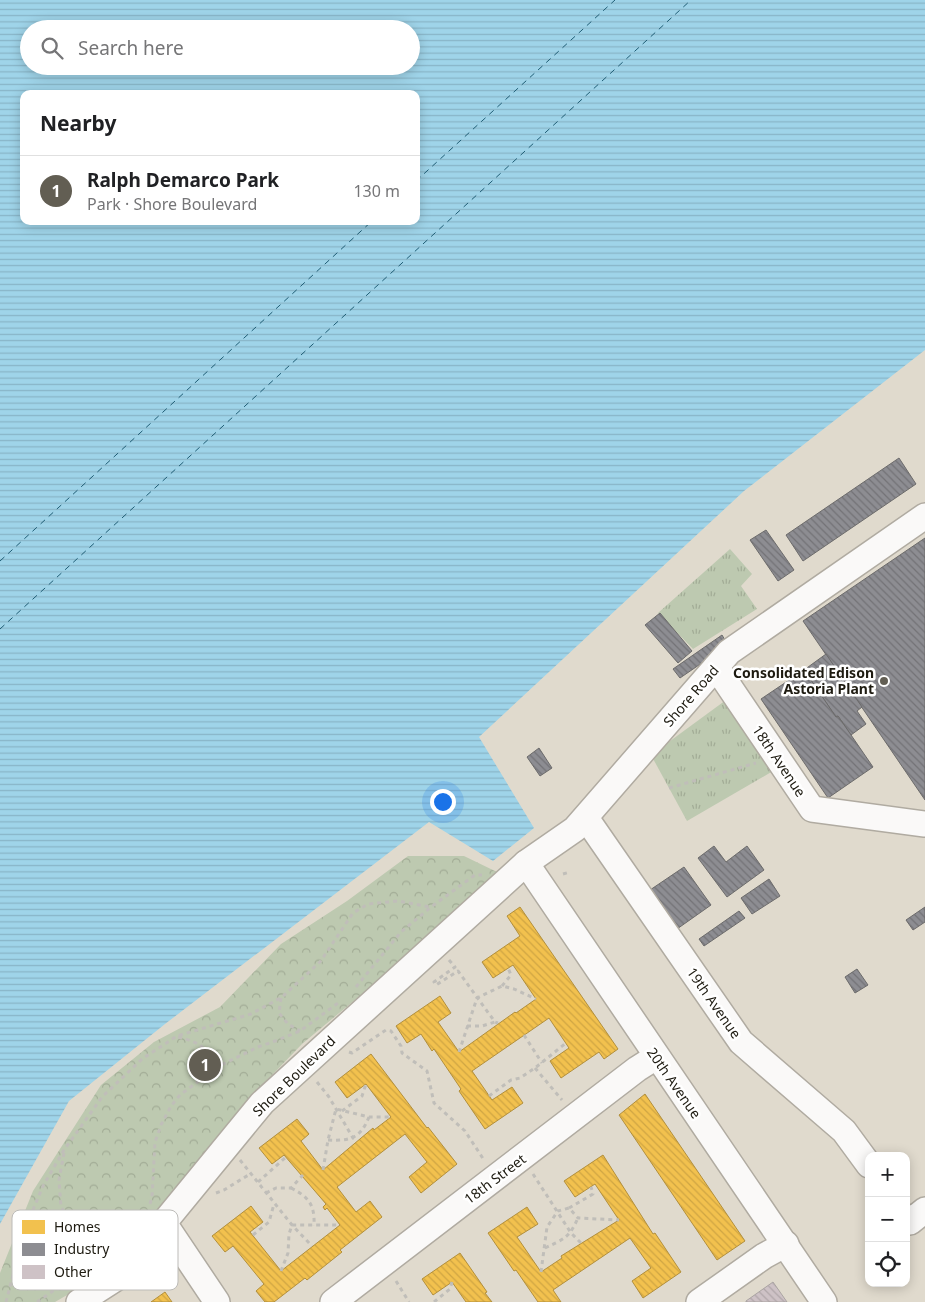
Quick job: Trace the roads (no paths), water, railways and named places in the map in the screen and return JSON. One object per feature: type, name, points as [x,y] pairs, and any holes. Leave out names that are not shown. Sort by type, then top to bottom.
[{"type":"street","name":"Shore Road","points":[[526,863],[575,830],[729,652],[925,516]]},
{"type":"street","name":"18th Avenue","points":[[716,667],[812,809],[925,824]]},
{"type":"street","name":"19th Avenue","points":[[586,818],[741,1042],[844,1131],[865,1160]]},
{"type":"street","name":"20th Avenue","points":[[526,863],[824,1302]]},
{"type":"street","name":"Shore Boulevard","points":[[161,1210],[262,1103],[526,863]]},
{"type":"street","name":"18th Street","points":[[333,1302],[656,1057]]},
{"type":"street","points":[[699,1302],[764,1256],[786,1244]]},
{"type":"street","points":[[178,1246],[217,1302]]},
{"type":"street","name":"Shore Boulevard","points":[[79,1302],[98,1290]]},
{"type":"water","points":[[0,0],[925,0],[925,350],[744,491],[479,737],[534,828],[493,861],[429,822],[165,1024],[69,1101],[0,1224]]},
{"type":"place","name":"Consolidated Edison Astoria Plant","points":[[884,681]]},
{"type":"place","name":"Ralph Demarco Park","points":[[205,1065]]}]
